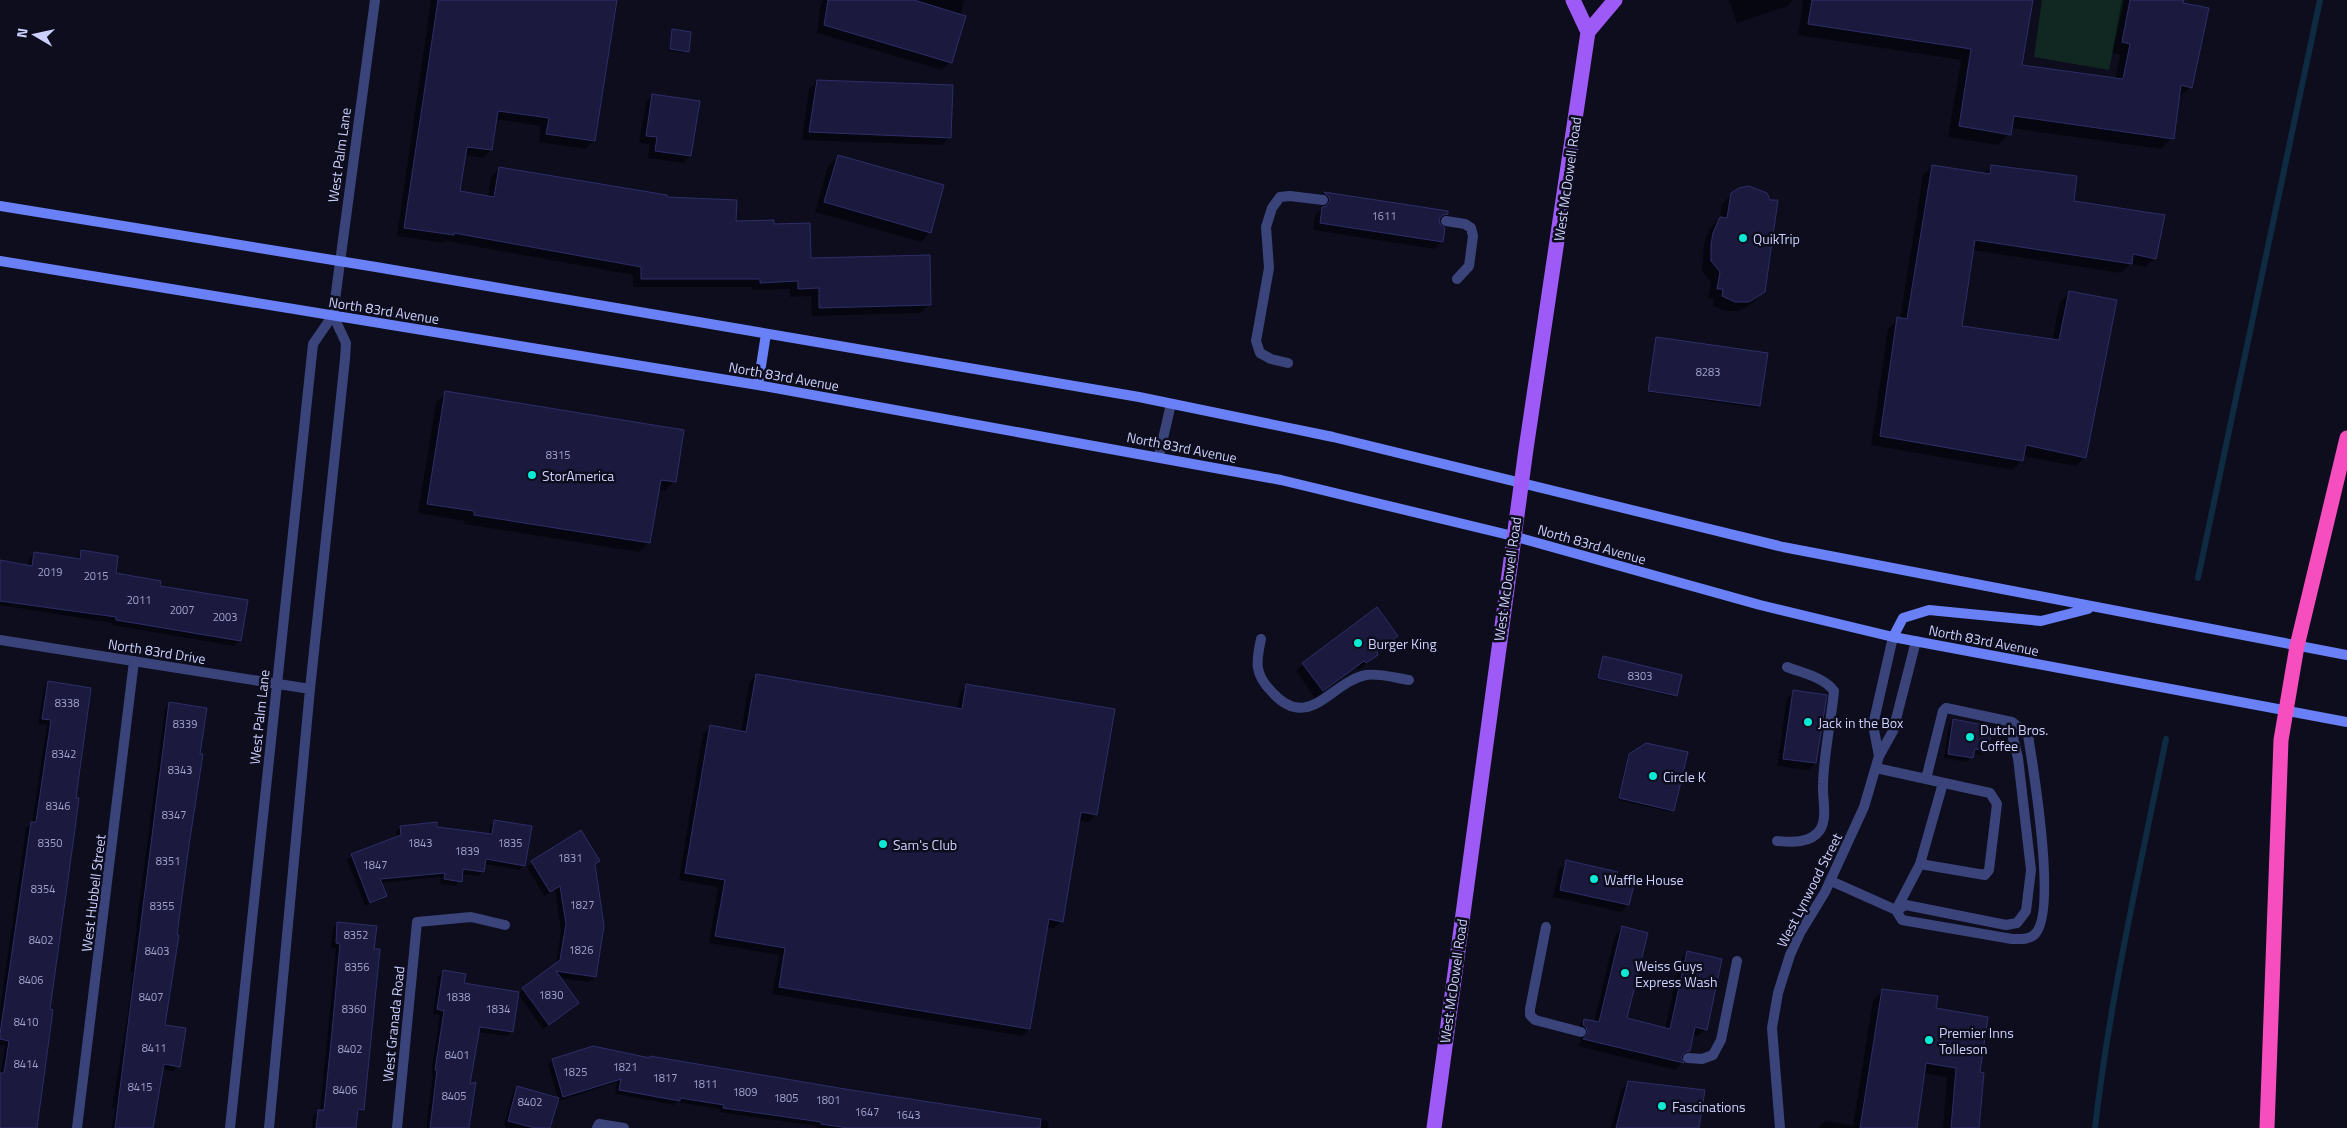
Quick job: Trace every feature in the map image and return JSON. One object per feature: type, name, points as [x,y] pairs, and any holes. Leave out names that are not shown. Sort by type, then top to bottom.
[{"type":"highway","points":[[2267,1128],[2280,740],[2297,646],[2347,438]]},
{"type":"main road","points":[[1573,0],[1588,32],[1614,0]]},
{"type":"main road","name":"West McDowell Road","points":[[1434,1128],[1513,536],[1588,32]]},
{"type":"main road","points":[[0,206],[338,261],[1171,404],[1325,435],[1783,547],[2092,608],[2347,655]]},
{"type":"main road","name":"North 83rd Avenue","points":[[0,261],[758,385],[1159,456],[1281,480],[1513,536],[1733,598],[1893,637],[2346,722]]},
{"type":"main road","points":[[758,385],[766,334]]},
{"type":"main road","points":[[1893,637],[1903,618],[1929,610],[2042,621],[2092,608]]},
{"type":"street","name":"West Palm Lane","points":[[230,1128],[313,344],[333,315],[338,261],[375,0]]},
{"type":"street","points":[[1288,363],[1271,359],[1260,353],[1256,341],[1269,268],[1266,227],[1272,208],[1280,197],[1290,196],[1323,200]]},
{"type":"street","points":[[1446,222],[1464,224],[1471,228],[1473,236],[1469,266],[1457,279]]},
{"type":"street","points":[[269,1128],[310,690],[346,342],[333,315]]},
{"type":"street","points":[[1159,456],[1171,404]]},
{"type":"street","name":"West Lynwood Street","points":[[1879,756],[1872,725],[1893,637]]},
{"type":"street","points":[[1261,639],[1256,663],[1266,687],[1281,702],[1302,708],[1314,706],[1357,678],[1369,675],[1409,680]]},
{"type":"street","name":"North 83rd Drive","points":[[0,640],[310,690]]},
{"type":"street","name":"West Lynwood Street","points":[[1780,1128],[1772,1028],[1778,993],[1790,955],[1800,933],[1831,881],[1864,807],[1879,756],[1893,730],[1916,641]]},
{"type":"street","name":"West Hubbell Street","points":[[77,1128],[134,661]]},
{"type":"street","points":[[1776,841],[1797,842],[1811,838],[1820,830],[1824,815],[1825,755],[1834,691],[1830,685],[1819,679],[1787,667]]},
{"type":"street","points":[[1831,881],[1896,910],[1902,920],[2012,939],[2026,939],[2035,934],[2040,927],[2045,866],[2028,735],[2012,722],[1946,708],[1943,711],[1926,779]]},
{"type":"street","points":[[1896,910],[1906,905],[2006,925],[2017,923],[2022,919],[2029,903],[2031,870],[2018,758],[2013,738],[2019,727]]},
{"type":"street","points":[[1876,768],[1993,796],[1997,804],[1989,870],[1985,875],[1920,864]]},
{"type":"street","points":[[1896,910],[1920,864],[1942,783]]},
{"type":"street","name":"West Granada Road","points":[[397,1128],[417,922],[471,917],[505,925]]},
{"type":"street","points":[[1546,927],[1530,1015],[1535,1020],[1581,1032]]},
{"type":"street","points":[[1688,1058],[1702,1059],[1713,1055],[1721,1040],[1737,961]]},
{"type":"street","points":[[598,1126],[624,1128]]},
{"type":"green space","points":[[2042,0],[2124,0],[2109,70],[2034,57]]},
{"type":"building","points":[[438,0],[617,0],[595,141],[546,134],[549,118],[498,111],[492,150],[467,147],[460,191],[494,197],[499,167],[667,195],[667,197],[737,200],[736,221],[774,220],[774,224],[810,223],[811,258],[930,255],[931,305],[819,308],[819,288],[798,289],[798,281],[760,283],[760,279],[641,279],[641,267],[454,233],[454,235],[404,228]]},
{"type":"building","points":[[828,0],[914,0],[966,16],[952,63],[824,25]]},
{"type":"building","points":[[1812,0],[2033,0],[2022,65],[2123,79],[2130,44],[2122,42],[2130,0],[2184,0],[2183,3],[2209,8],[2192,88],[2181,85],[2174,139],[2014,116],[2011,135],[1959,126],[1971,49],[1808,24]]},
{"type":"building","points":[[672,29],[691,32],[689,52],[670,49]]},
{"type":"building","points":[[817,80],[953,85],[951,138],[809,132]]},
{"type":"building","points":[[652,94],[700,101],[691,156],[655,151],[657,137],[646,136]]},
{"type":"building","points":[[838,155],[944,185],[931,233],[824,202]]},
{"type":"building","points":[[1932,165],[1990,174],[1991,165],[2077,176],[2074,201],[2165,215],[2156,259],[2133,254],[2132,264],[1975,240],[1962,326],[2059,340],[2069,291],[2117,300],[2086,458],[2026,445],[2023,461],[1880,436],[1897,317],[1907,319]]},
{"type":"building","name":"QuikTrip","points":[[1749,186],[1767,193],[1770,200],[1778,200],[1765,292],[1749,302],[1735,302],[1722,296],[1723,289],[1717,289],[1720,272],[1711,261],[1711,244],[1713,233],[1720,217],[1727,218],[1731,193],[1739,188]]},
{"type":"building","points":[[1324,192],[1448,211],[1448,214],[1443,215],[1439,219],[1440,224],[1445,228],[1443,242],[1320,223],[1322,207],[1326,206],[1330,201]]},
{"type":"building","points":[[1656,337],[1768,353],[1760,406],[1648,391]]},
{"type":"building","points":[[445,391],[684,430],[676,482],[661,480],[650,543],[474,515],[474,511],[427,504]]},
{"type":"building","points":[[81,550],[118,556],[116,573],[161,581],[160,586],[248,600],[241,641],[116,620],[116,617],[0,601],[0,560],[32,566],[34,552],[80,559]]},
{"type":"building","name":"Burger King","points":[[1377,607],[1398,636],[1377,651],[1378,655],[1366,663],[1364,661],[1323,691],[1302,663]]},
{"type":"building","points":[[1603,656],[1682,675],[1677,696],[1598,678]]},
{"type":"building","name":"Sam's Club","points":[[756,674],[962,709],[966,684],[1115,709],[1097,815],[1081,812],[1063,922],[1049,919],[1030,1029],[779,987],[785,948],[715,936],[725,880],[685,873],[710,725],[746,732]]},
{"type":"building","points":[[48,681],[91,688],[76,798],[79,798],[50,1009],[53,1010],[37,1128],[0,1128],[0,1073],[4,1073],[9,1041],[0,1039],[0,1034],[31,822],[36,822],[51,720],[42,719]]},
{"type":"building","name":"Jack in the Box","points":[[1793,690],[1827,695],[1816,763],[1783,759]]},
{"type":"building","points":[[169,702],[207,708],[200,754],[203,754],[165,1025],[186,1028],[180,1067],[164,1064],[153,1128],[115,1128]]},
{"type":"building","name":"Dutch Bros. Coffee","points":[[1953,719],[1983,725],[1982,732],[1991,734],[1988,751],[1975,749],[1973,758],[1948,754]]},
{"type":"building","name":"Circle K","points":[[1646,743],[1688,752],[1674,811],[1619,798],[1629,754]]},
{"type":"building","points":[[494,820],[532,826],[525,866],[486,859],[484,872],[463,869],[462,882],[444,879],[445,873],[380,879],[387,896],[370,903],[351,854],[401,835],[400,826],[437,822],[437,827],[492,834]]},
{"type":"building","points":[[581,830],[600,861],[595,864],[604,926],[596,977],[556,971],[579,1003],[549,1025],[522,988],[560,960],[566,924],[560,886],[550,892],[531,861]]},
{"type":"building","name":"Waffle House","points":[[1566,860],[1618,872],[1616,877],[1635,881],[1629,905],[1560,890]]},
{"type":"building","points":[[337,922],[377,926],[374,949],[380,949],[364,1110],[358,1109],[356,1128],[316,1128],[318,1110],[324,1110],[332,1032],[340,944],[336,943]]},
{"type":"building","name":"Weiss Guys Express Wash","points":[[1622,926],[1648,933],[1627,1018],[1670,1029],[1687,951],[1722,959],[1707,1030],[1695,1027],[1690,1051],[1685,1052],[1681,1057],[1684,1063],[1583,1039],[1588,1033],[1583,1025],[1584,1019],[1599,1022]]},
{"type":"building","points":[[443,970],[466,974],[464,983],[519,992],[513,1032],[480,1027],[470,1084],[476,1082],[469,1128],[430,1128],[437,1070],[435,1070],[444,1011],[437,1009]]},
{"type":"building","name":"Premier Inns Tolleson","points":[[1882,989],[1938,996],[1936,1008],[1988,1017],[1980,1072],[1984,1073],[1979,1128],[1951,1128],[1956,1068],[1926,1063],[1917,1128],[1860,1128]]},
{"type":"building","points":[[593,1046],[650,1058],[650,1056],[851,1090],[1041,1119],[1040,1128],[848,1128],[821,1124],[821,1122],[723,1108],[724,1105],[680,1098],[680,1101],[619,1090],[621,1079],[563,1097],[552,1059]]},
{"type":"building","name":"Fascinations","points":[[1628,1081],[1705,1090],[1699,1128],[1616,1128]]},
{"type":"building","points":[[517,1086],[559,1098],[550,1128],[535,1128],[508,1121]]},
{"type":"waterway","points":[[2198,578],[2320,0]]},
{"type":"waterway","points":[[2095,1128],[2117,981],[2166,739]]},
{"type":"place","name":"QuikTrip","points":[[1743,238]]},
{"type":"place","name":"StorAmerica","points":[[532,475]]},
{"type":"place","name":"Burger King","points":[[1358,643]]},
{"type":"place","name":"Jack in the Box","points":[[1808,722]]},
{"type":"place","name":"Dutch Bros. Coffee","points":[[1970,737]]},
{"type":"place","name":"Circle K","points":[[1653,776]]},
{"type":"place","name":"Sam's Club","points":[[883,844]]},
{"type":"place","name":"Waffle House","points":[[1594,879]]},
{"type":"place","name":"Weiss Guys Express Wash","points":[[1625,973]]},
{"type":"place","name":"Premier Inns Tolleson","points":[[1929,1040]]},
{"type":"place","name":"Fascinations","points":[[1662,1106]]}]
